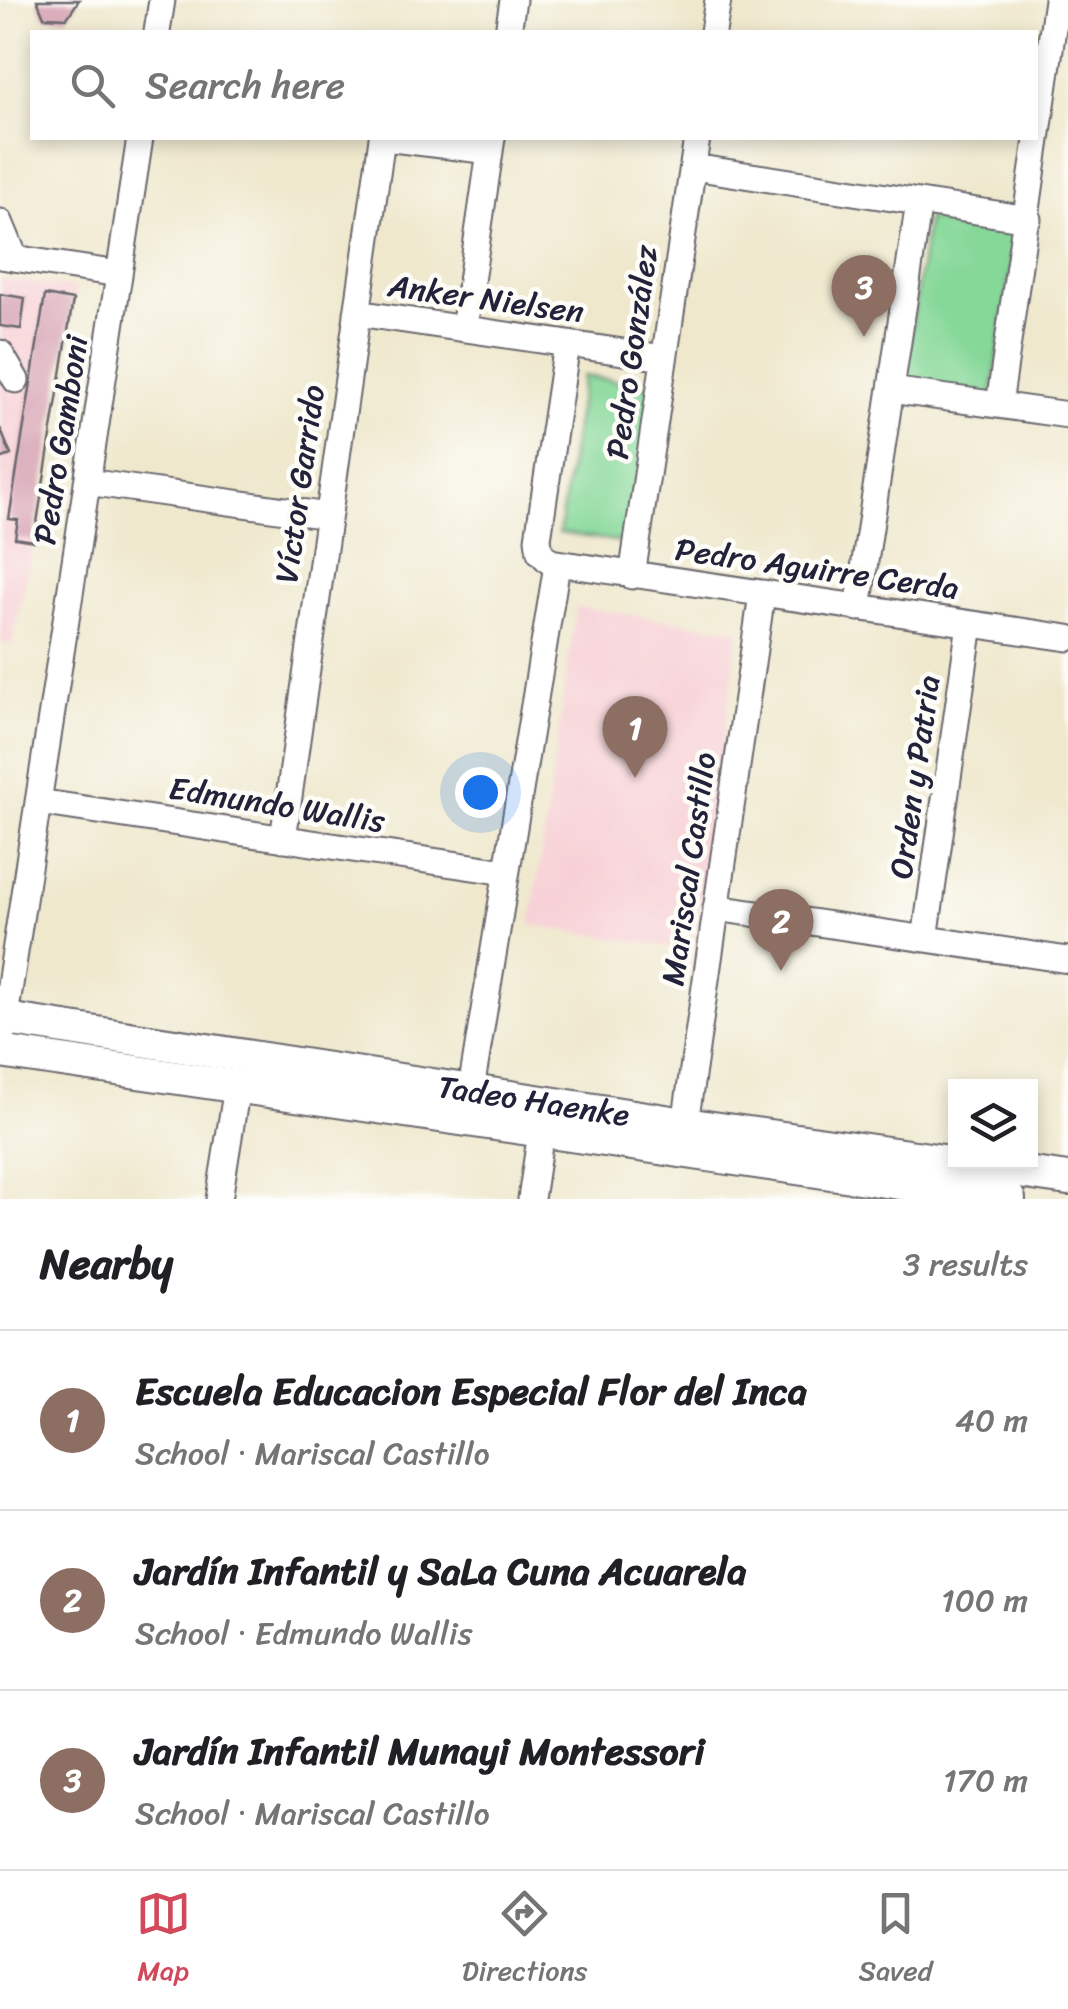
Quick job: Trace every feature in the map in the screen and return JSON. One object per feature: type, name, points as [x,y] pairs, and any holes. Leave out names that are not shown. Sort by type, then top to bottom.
[{"type":"main road","name":"Tadeo Haenke","points":[[1,1034],[237,1087],[468,1106],[541,1132],[683,1138],[881,1190],[1009,1199]]},
{"type":"main road","name":"Tadeo Haenke","points":[[1,1034],[683,1138],[1068,1178]]},
{"type":"street","points":[[156,30],[162,0]]},
{"type":"street","points":[[508,30],[513,0]]},
{"type":"street","points":[[713,30],[718,0]]},
{"type":"street","points":[[998,404],[1057,0]]},
{"type":"street","name":"Pedro Gamboni","points":[[1,1034],[140,140]]},
{"type":"street","name":"Víctor Garrido","points":[[283,839],[384,140]]},
{"type":"street","points":[[420,140],[492,144],[464,329]]},
{"type":"street","name":"Pedro González","points":[[632,576],[697,140]]},
{"type":"street","points":[[693,167],[1028,218]]},
{"type":"street","points":[[858,608],[919,202]]},
{"type":"street","points":[[0,222],[8,257],[120,274]]},
{"type":"street","name":"Anker Nielsen","points":[[357,314],[664,358]]},
{"type":"street","name":"Pedro González","points":[[557,565],[544,557],[538,539],[568,344]]},
{"type":"street","points":[[0,353],[16,380]]},
{"type":"street","points":[[891,390],[1068,414]]},
{"type":"street","points":[[87,482],[328,516]]},
{"type":"street","points":[[468,1106],[557,565]]},
{"type":"street","name":"Pedro Aguirre Cerda","points":[[557,565],[1068,638]]},
{"type":"street","name":"Mariscal Castillo","points":[[683,1138],[762,594]]},
{"type":"street","name":"Orden y Patria","points":[[925,939],[970,624]]},
{"type":"street","name":"Edmundo Wallis","points":[[38,802],[506,872]]},
{"type":"street","points":[[716,908],[1068,960]]},
{"type":"street","points":[[220,1199],[237,1087]]},
{"type":"street","points":[[531,1199],[541,1132]]},
{"type":"shaded area","points":[[0,279],[78,288],[12,644],[0,643]]},
{"type":"shaded area","points":[[576,607],[739,630],[694,951],[531,925]]},
{"type":"green space","points":[[927,219],[1016,232],[992,395],[904,383]]},
{"type":"green space","points":[[583,376],[653,386],[629,543],[559,533]]},
{"type":"building","points":[[37,0],[79,0],[67,18],[44,17]]},
{"type":"building","points":[[0,294],[25,298],[21,329],[0,326]]},
{"type":"building","points":[[45,295],[73,300],[34,541],[15,538],[18,520],[9,519]]},
{"type":"building","points":[[0,428],[11,455],[0,459]]},
{"type":"place","name":"Jardín Infantil Munayi Montessori","points":[[864,337]]},
{"type":"place","name":"Escuela Educacion Especial Flor del Inca","points":[[635,778]]},
{"type":"place","name":"Jardín Infantil y SaLa Cuna Acuarela","points":[[781,971]]}]
